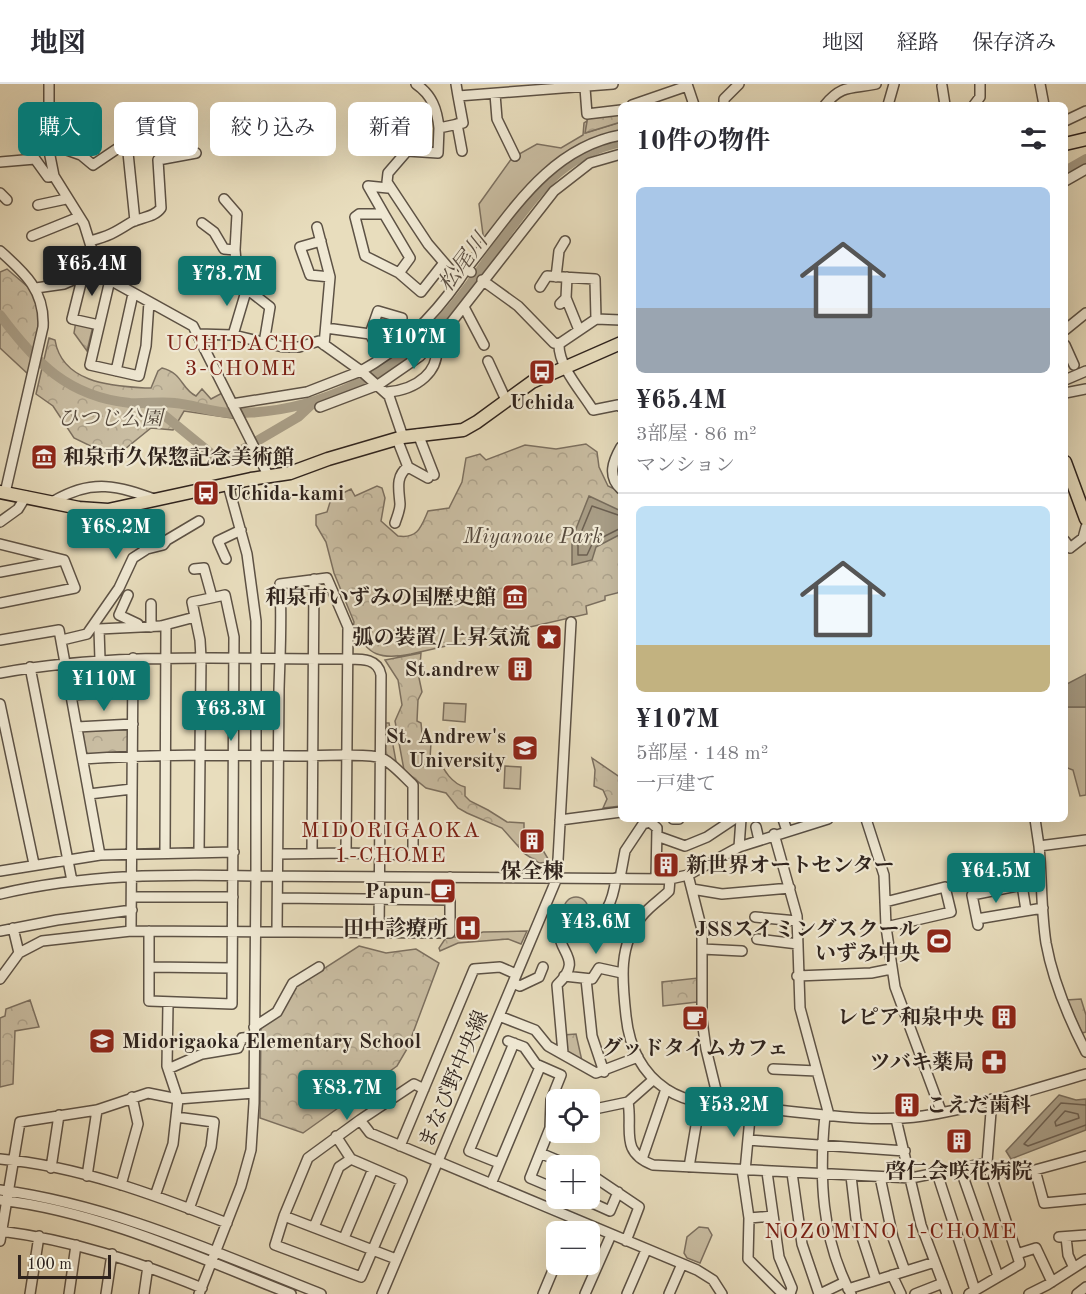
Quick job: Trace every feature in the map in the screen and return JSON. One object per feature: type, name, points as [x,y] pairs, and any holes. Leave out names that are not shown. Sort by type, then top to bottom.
[{"type":"main road","points":[[1068,143],[1086,139]]},
{"type":"main road","points":[[3,492],[79,508],[108,510],[290,473],[328,459],[400,438],[463,430],[532,382],[618,344]]},
{"type":"main road","points":[[1068,470],[1086,519]]},
{"type":"street","points":[[49,84],[49,102]]},
{"type":"street","points":[[416,84],[426,91],[433,102],[439,128],[438,153],[407,151],[388,173],[388,188],[443,264],[459,280]]},
{"type":"street","points":[[439,128],[463,123],[456,84]]},
{"type":"street","points":[[458,96],[495,93],[507,88],[585,88],[613,84]]},
{"type":"street","points":[[723,84],[736,87]]},
{"type":"street","points":[[827,102],[835,92],[858,84],[876,84]]},
{"type":"street","points":[[889,102],[894,84]]},
{"type":"street","points":[[976,102],[980,97],[980,84]]},
{"type":"street","points":[[1040,84],[1043,102]]},
{"type":"street","points":[[642,102],[687,85],[693,102]]},
{"type":"street","points":[[942,86],[945,102]]},
{"type":"street","points":[[724,102],[724,99],[736,87]]},
{"type":"street","points":[[585,88],[587,114],[618,110]]},
{"type":"street","points":[[495,93],[497,118],[515,156]]},
{"type":"street","points":[[1068,120],[1086,111]]},
{"type":"street","points":[[457,124],[462,151]]},
{"type":"street","points":[[233,405],[307,392],[362,372],[392,352],[436,312],[530,189],[548,171],[574,151],[600,140],[618,136]]},
{"type":"street","points":[[85,156],[95,168],[130,141],[135,221]]},
{"type":"street","points":[[320,407],[377,384],[420,356],[464,307],[540,207],[560,186],[590,163],[618,155]]},
{"type":"street","points":[[50,156],[54,176],[90,241],[98,269],[110,280],[133,294],[187,321],[198,334],[270,477]]},
{"type":"street","points":[[90,241],[117,233],[135,221],[158,213],[161,208],[158,160],[180,156]]},
{"type":"street","points":[[0,162],[35,159],[48,177],[54,176]]},
{"type":"street","points":[[1068,180],[1086,170]]},
{"type":"street","points":[[388,188],[368,186],[410,258],[399,273]]},
{"type":"street","points":[[38,205],[66,199]]},
{"type":"street","points":[[224,199],[237,214],[235,250],[238,282],[270,307],[264,343]]},
{"type":"street","points":[[384,214],[359,214],[355,217],[365,256],[399,273],[421,292],[443,264]]},
{"type":"street","points":[[35,233],[58,230],[79,218]]},
{"type":"street","points":[[202,223],[214,232],[224,249],[235,250]]},
{"type":"street","points":[[317,227],[330,277],[324,345]]},
{"type":"street","points":[[321,241],[300,247],[310,275],[330,277]]},
{"type":"street","points":[[556,277],[559,251],[565,241]]},
{"type":"street","points":[[0,251],[36,288],[44,312],[39,345],[3,492]]},
{"type":"street","points":[[36,288],[56,286],[98,269]]},
{"type":"street","points":[[540,287],[547,276],[595,279],[596,319]]},
{"type":"street","points":[[79,278],[81,283],[72,319],[99,325]]},
{"type":"street","points":[[567,278],[563,301],[579,330]]},
{"type":"street","points":[[110,280],[90,364],[139,376],[146,346],[149,302]]},
{"type":"street","points":[[483,281],[518,306],[554,343],[559,344]]},
{"type":"street","points":[[233,335],[247,288]]},
{"type":"street","points":[[116,371],[133,294]]},
{"type":"street","points":[[464,307],[484,345]]},
{"type":"street","points":[[436,312],[449,324]]},
{"type":"street","points":[[1068,328],[1086,313]]},
{"type":"street","points":[[559,344],[596,319],[618,320]]},
{"type":"street","points":[[326,328],[370,334]]},
{"type":"street","points":[[198,334],[233,335],[283,347],[299,347],[315,341],[324,345],[387,392],[408,467]]},
{"type":"street","points":[[387,392],[400,391],[424,380],[437,355],[435,339]]},
{"type":"street","points":[[559,344],[559,352],[566,367],[593,410],[618,404]]},
{"type":"street","points":[[1068,352],[1074,365]]},
{"type":"street","points":[[488,361],[506,400]]},
{"type":"street","points":[[1068,379],[1086,371]]},
{"type":"street","points":[[1068,392],[1086,389]]},
{"type":"street","points":[[408,467],[431,476],[418,434]]},
{"type":"street","points":[[618,455],[612,471],[614,481],[618,486]]},
{"type":"street","points":[[395,523],[400,505],[397,493],[400,477],[402,471],[408,467]]},
{"type":"street","points":[[54,501],[64,495],[102,485],[130,489],[159,500]]},
{"type":"street","points":[[228,485],[241,530],[252,585],[257,659],[254,1093],[249,1160],[200,1291],[148,1266],[112,1254],[39,1236],[0,1234],[4,1196],[14,1160],[20,1122],[59,1114],[97,1110],[148,1093],[178,1100],[254,1093]]},
{"type":"street","points":[[0,522],[18,509],[26,496]]},
{"type":"street","points":[[62,640],[87,634],[119,588],[133,558],[147,549],[164,545],[167,540],[199,521]]},
{"type":"street","points":[[1068,545],[1070,548],[1076,545],[1085,535],[1086,527]]},
{"type":"street","points":[[226,559],[216,538],[241,530]]},
{"type":"street","points":[[0,544],[64,560]]},
{"type":"street","points":[[0,573],[64,560]]},
{"type":"street","points":[[0,603],[75,588],[64,560]]},
{"type":"street","points":[[194,569],[204,568],[212,597]]},
{"type":"street","points":[[277,932],[280,584],[327,578],[345,616],[347,659],[346,853]]},
{"type":"street","points":[[312,853],[314,579]]},
{"type":"street","points":[[128,595],[120,606],[119,615],[138,624],[138,627]]},
{"type":"street","points":[[149,931],[149,1001],[168,1004],[232,1004],[235,659],[234,636],[225,595],[192,602],[201,658],[199,852]]},
{"type":"street","points":[[151,604],[151,627]]},
{"type":"street","points":[[100,660],[99,629],[151,627],[195,617]]},
{"type":"street","name":"まなび野中央線","points":[[382,1294],[556,878],[571,622]]},
{"type":"street","points":[[165,852],[166,625]]},
{"type":"street","points":[[0,640],[60,630],[100,855]]},
{"type":"street","points":[[131,932],[133,658]]},
{"type":"street","points":[[0,673],[30,667],[133,658],[370,661],[380,670],[379,933]]},
{"type":"street","points":[[30,667],[72,881]]},
{"type":"street","points":[[71,695],[133,691]]},
{"type":"street","points":[[0,704],[34,864]]},
{"type":"street","points":[[77,728],[133,724]]},
{"type":"street","points":[[83,759],[166,755],[380,757],[414,785],[413,855],[278,854]]},
{"type":"street","points":[[89,794],[132,789]]},
{"type":"street","points":[[560,820],[618,812]]},
{"type":"street","points":[[563,1053],[557,985],[564,976],[568,955],[559,933],[584,927],[599,919],[613,897],[625,851],[643,824],[652,822],[656,825],[657,836],[656,878]]},
{"type":"street","points":[[657,836],[686,846],[707,837],[730,822]]},
{"type":"street","points":[[739,847],[741,822]]},
{"type":"street","points":[[784,822],[787,831]]},
{"type":"street","points":[[0,894],[72,881],[132,876],[670,879],[688,875],[739,847],[810,822]]},
{"type":"street","points":[[867,822],[884,874],[886,927],[891,969],[901,1007],[941,1111]]},
{"type":"street","points":[[1035,822],[1043,908],[1052,970],[1065,1009],[1086,1052]]},
{"type":"street","points":[[756,827],[759,840]]},
{"type":"street","points":[[774,834],[798,921],[797,976],[803,1022],[818,1071],[826,1115],[820,1174],[829,1232],[848,1288]]},
{"type":"street","points":[[1039,846],[1086,840]]},
{"type":"street","points":[[0,869],[100,855],[234,852]]},
{"type":"street","points":[[688,875],[701,921],[703,1029],[717,1104]]},
{"type":"street","points":[[0,979],[19,953],[42,941],[149,931],[450,933],[450,877]]},
{"type":"street","points":[[670,879],[669,891],[642,916],[630,936],[624,951],[622,974],[628,1035],[638,1057],[654,1079],[666,1089],[700,1102],[826,1115],[896,1119],[992,1099],[1086,1074]]},
{"type":"street","points":[[1026,910],[1022,885],[972,895],[977,922],[1043,908]]},
{"type":"street","points":[[885,902],[945,887],[951,912],[886,927]]},
{"type":"street","points":[[692,890],[722,894],[790,888]]},
{"type":"street","points":[[132,897],[233,897]]},
{"type":"street","points":[[278,898],[450,900]]},
{"type":"street","points":[[0,931],[132,910]]},
{"type":"street","points":[[755,917],[798,921]]},
{"type":"street","points":[[13,928],[19,953]]},
{"type":"street","points":[[757,939],[768,944],[798,944]]},
{"type":"street","points":[[702,949],[729,954],[742,951]]},
{"type":"street","points":[[149,967],[232,968]]},
{"type":"street","points":[[254,1026],[278,1012],[293,983],[318,967]]},
{"type":"street","points":[[400,1146],[474,969],[500,968],[514,978],[520,986],[539,977],[543,967]]},
{"type":"street","points":[[564,976],[592,979],[598,968],[622,974]]},
{"type":"street","points":[[797,976],[871,973],[891,969]]},
{"type":"street","points":[[586,979],[592,1036],[604,1072]]},
{"type":"street","points":[[155,1196],[173,1144],[178,1100],[168,1069],[168,1004]]},
{"type":"street","points":[[499,1016],[535,1030],[545,1044],[594,1072],[604,1072],[638,1057]]},
{"type":"street","points":[[168,1069],[202,1054],[238,1048],[242,1038],[254,1037]]},
{"type":"street","points":[[499,1163],[469,1151],[511,1042],[524,1047],[540,1067],[561,1075],[551,1100],[550,1128],[530,1178],[545,1184],[537,1203]]},
{"type":"street","points":[[491,1184],[540,1067]]},
{"type":"street","points":[[773,1069],[787,1073],[818,1071]]},
{"type":"street","points":[[600,1108],[628,1102],[654,1079]]},
{"type":"street","points":[[336,1137],[351,1159],[402,1181],[359,1278],[274,1245],[308,1158],[336,1137],[360,1120],[414,1084],[424,1089]]},
{"type":"street","points":[[642,1159],[666,1089]]},
{"type":"street","points":[[121,1185],[138,1124],[132,1097]]},
{"type":"street","points":[[937,1173],[972,1292],[1020,1264],[987,1163],[992,1099]]},
{"type":"street","points":[[628,1102],[629,1142],[642,1159],[654,1165],[910,1178],[987,1163]]},
{"type":"street","points":[[689,1167],[700,1102]]},
{"type":"street","points":[[751,1107],[744,1170],[749,1218],[748,1259],[783,1294]]},
{"type":"street","points":[[87,1176],[97,1110]]},
{"type":"street","points":[[51,1167],[59,1114]]},
{"type":"street","points":[[176,1117],[214,1122],[211,1147],[189,1209]]},
{"type":"street","points":[[896,1119],[921,1225],[947,1294]]},
{"type":"street","points":[[360,1120],[370,1133],[709,1276],[722,1294]]},
{"type":"street","points":[[748,1140],[905,1151]]},
{"type":"street","points":[[540,1153],[546,1156]]},
{"type":"street","points":[[1086,1156],[1035,1170],[1044,1203],[1086,1199]]},
{"type":"street","points":[[0,1159],[51,1167],[121,1185],[227,1223]]},
{"type":"street","points":[[314,1227],[339,1167],[351,1159]]},
{"type":"street","points":[[960,1168],[998,1276]]},
{"type":"street","points":[[344,1239],[373,1169]]},
{"type":"street","points":[[767,1172],[779,1257],[792,1288],[790,1294]]},
{"type":"street","points":[[792,1173],[802,1244],[819,1294],[848,1288],[935,1262]]},
{"type":"street","points":[[851,1176],[856,1219],[876,1280]]},
{"type":"street","points":[[880,1177],[893,1238],[905,1271]]},
{"type":"street","points":[[600,1180],[639,1207],[626,1241]]},
{"type":"street","points":[[600,1207],[610,1211],[618,1192]]},
{"type":"street","points":[[4,1196],[58,1201],[128,1220],[321,1294]]},
{"type":"street","points":[[4,1196],[123,1230],[291,1294]]},
{"type":"street","points":[[285,1216],[396,1259]]},
{"type":"street","points":[[749,1218],[773,1216]]},
{"type":"street","points":[[585,1294],[611,1235]]},
{"type":"street","points":[[1073,1266],[1063,1237],[1086,1235]]},
{"type":"street","points":[[30,1294],[39,1236]]},
{"type":"street","points":[[69,1294],[76,1245]]},
{"type":"street","points":[[1017,1254],[1036,1248],[1052,1282]]},
{"type":"street","points":[[627,1294],[646,1250]]},
{"type":"street","points":[[106,1294],[112,1254]]},
{"type":"street","points":[[1029,1294],[1086,1260]]},
{"type":"street","points":[[669,1294],[682,1264]]},
{"type":"street","points":[[144,1294],[148,1266]]},
{"type":"street","points":[[543,1294],[551,1275]]},
{"type":"street","points":[[892,1275],[901,1294]]},
{"type":"street","points":[[915,1294],[943,1282]]},
{"type":"street","points":[[1077,1294],[1086,1287]]},
{"type":"green space","points":[[618,112],[618,123],[585,133],[588,116]]},
{"type":"green space","points":[[587,121],[586,133],[618,123],[618,134],[576,148],[484,242],[479,204],[512,158],[537,144],[561,148],[583,135],[584,123]]},
{"type":"green space","name":"ひつじ公園","points":[[7,269],[27,286],[33,287],[40,318],[28,374],[0,348],[0,272]]},
{"type":"green space","points":[[76,321],[93,326],[87,351],[74,333]]},
{"type":"green space","name":"ひつじ公園","points":[[49,338],[55,340],[59,354],[67,365],[89,379],[117,386],[151,388],[158,371],[162,368],[178,377],[196,396],[202,389],[211,399],[224,392],[239,419],[184,411],[173,430],[151,428],[120,453],[109,455],[74,438],[53,406],[36,394]]},
{"type":"green space","name":"Miyanoue Park","points":[[586,444],[597,452],[599,467],[608,486],[618,491],[618,593],[605,596],[605,600],[586,606],[587,614],[411,654],[383,656],[364,645],[353,628],[354,622],[334,573],[326,542],[316,525],[316,515],[327,512],[331,499],[351,489],[355,496],[377,486],[382,488],[385,498],[381,521],[398,536],[410,536],[421,527],[428,511],[449,508],[462,482],[466,458],[480,454],[486,460],[525,445],[556,449]]},
{"type":"green space","points":[[421,653],[419,678],[422,692],[418,700],[417,721],[421,723],[422,733],[428,733],[431,743],[430,758],[440,758],[449,776],[456,783],[465,787],[465,796],[470,801],[507,822],[524,823],[524,845],[541,847],[550,862],[539,863],[525,854],[502,828],[458,808],[446,793],[426,788],[404,770],[395,721],[402,705],[398,680],[385,660]]},
{"type":"green space","points":[[444,703],[466,704],[465,722],[443,720]]},
{"type":"green space","points":[[1068,707],[1086,707],[1086,795],[1080,796],[1073,770],[1068,768]]},
{"type":"green space","points":[[383,723],[389,723],[397,767],[385,756]]},
{"type":"green space","points":[[128,730],[128,753],[87,756],[85,754],[83,731]]},
{"type":"green space","points":[[592,758],[618,776],[618,806],[603,808],[607,799],[603,790],[594,786],[595,770]]},
{"type":"green space","points":[[505,766],[521,767],[520,789],[504,788]]},
{"type":"green space","points":[[576,897],[585,900],[588,909],[585,918],[576,921],[567,918],[564,909],[567,900]]},
{"type":"green space","points":[[527,931],[521,944],[508,939],[458,943],[440,951],[439,948],[447,936],[464,938],[483,932]]},
{"type":"green space","points":[[359,946],[386,953],[416,949],[439,963],[407,1049],[397,1066],[303,1133],[260,1118],[261,1025],[289,991]]},
{"type":"green space","points":[[698,978],[697,1002],[663,1006],[662,982]]},
{"type":"green space","points":[[1081,999],[1086,1015],[1086,1032],[1082,1033],[1067,1000]]},
{"type":"green space","points":[[30,1000],[39,1027],[15,1031],[13,1084],[0,1087],[0,1018],[5,1016],[6,1009]]},
{"type":"green space","points":[[576,1034],[582,1061],[566,1052],[563,1035]]},
{"type":"green space","points":[[699,1227],[708,1228],[712,1235],[700,1263],[687,1258],[684,1253],[687,1237]]},
{"type":"water","points":[[589,496],[618,510],[618,536],[596,547],[592,560],[572,565],[572,539]]},
{"type":"water","points":[[1086,674],[1086,707],[1068,707],[1068,683]]},
{"type":"water","points":[[1059,1095],[1076,1100],[1086,1099],[1086,1130],[1011,1159],[1006,1151]]},
{"type":"waterway","name":"松尾川","points":[[0,315],[40,362],[71,385],[88,393],[130,403],[175,403],[233,413],[295,406],[354,385],[381,370],[406,352],[430,332],[451,309],[535,196],[559,172],[586,154],[618,143]]},
{"type":"waterway","name":"松尾川","points":[[1068,169],[1086,159]]},
{"type":"waterway","name":"松尾川","points":[[145,403],[159,411],[214,456],[228,458],[298,417],[315,401]]},
{"type":"place","name":"Uchida","points":[[542,372]]},
{"type":"place","name":"和泉市久保惣記念美術館","points":[[44,457]]},
{"type":"place","name":"Uchida-kami","points":[[206,493]]},
{"type":"place","name":"和泉市いずみの国歴史館","points":[[515,597]]},
{"type":"place","name":"弧の装置/上昇気流","points":[[549,637]]},
{"type":"place","name":"St.andrew","points":[[520,669]]},
{"type":"place","name":"St. Andrew's University","points":[[525,748]]},
{"type":"place","name":"保全棟","points":[[532,841]]},
{"type":"place","name":"新世界オートセンター","points":[[666,865]]},
{"type":"place","name":"Papun","points":[[443,891]]},
{"type":"place","name":"田中診療所","points":[[468,928]]},
{"type":"place","name":"JSSスイミングスクール いずみ中央","points":[[939,941]]},
{"type":"place","name":"レピア和泉中央","points":[[1004,1017]]},
{"type":"place","name":"グッドタイムカフェ","points":[[695,1018]]},
{"type":"place","name":"Midorigaoka Elementary School","points":[[102,1041]]},
{"type":"place","name":"ツバキ薬局","points":[[994,1062]]},
{"type":"place","name":"こえだ歯科","points":[[907,1105]]},
{"type":"place","name":"啓仁会咲花病院","points":[[959,1141]]},
{"type":"district","name":"UCHIDACHO 3-CHOME","points":[[241,354]]},
{"type":"district","name":"MIDORIGAOKA 1-CHOME","points":[[391,842]]},
{"type":"district","name":"NOZOMINO 1-CHOME","points":[[891,1230]]}]
